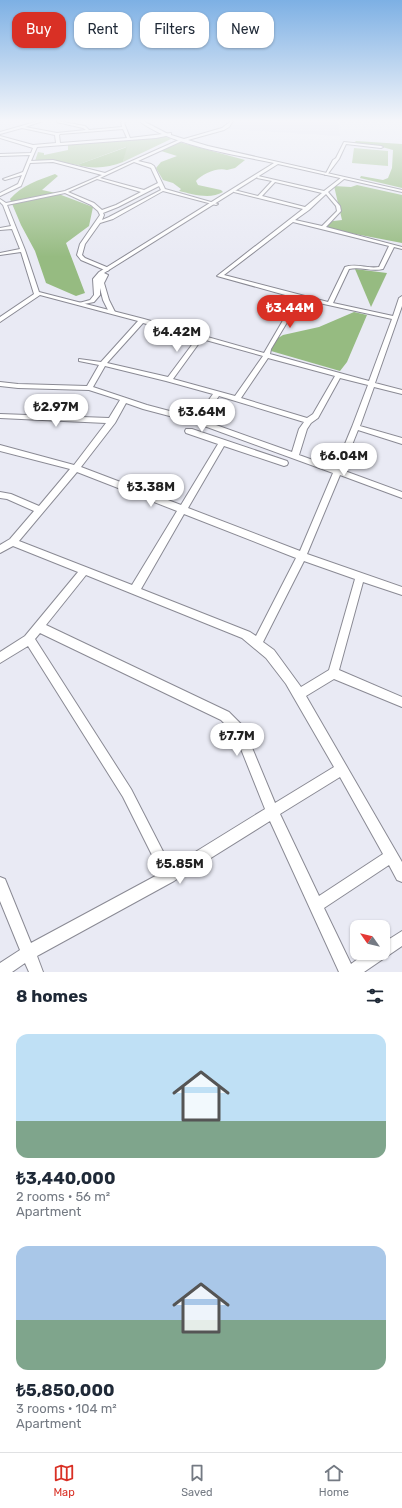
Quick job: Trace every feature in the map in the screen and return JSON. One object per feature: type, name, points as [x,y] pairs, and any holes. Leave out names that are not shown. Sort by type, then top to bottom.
[{"type":"street","points":[[0,195],[20,185],[28,166]]},
{"type":"street","points":[[74,166],[104,174]]},
{"type":"street","points":[[0,209],[6,206],[66,192],[119,166]]},
{"type":"street","points":[[151,166],[153,167],[163,190]]},
{"type":"street","points":[[81,304],[92,301],[97,295],[96,279],[101,273],[272,166]]},
{"type":"street","points":[[112,312],[106,300],[101,283],[103,277],[214,203],[274,166]]},
{"type":"street","points":[[289,166],[327,173],[402,190]]},
{"type":"street","points":[[327,173],[331,166]]},
{"type":"street","points":[[5,179],[26,173]]},
{"type":"street","points":[[327,173],[343,178],[402,190]]},
{"type":"street","points":[[0,177],[20,184]]},
{"type":"street","points":[[258,177],[326,192],[339,210],[337,215],[323,228]]},
{"type":"street","points":[[96,178],[145,192]]},
{"type":"street","points":[[343,178],[220,276],[299,297],[395,318]]},
{"type":"street","points":[[259,197],[274,180]]},
{"type":"street","points":[[101,212],[117,206],[161,183]]},
{"type":"street","points":[[99,222],[111,218],[163,190],[214,203]]},
{"type":"street","points":[[235,191],[307,208]]},
{"type":"street","points":[[66,192],[67,194],[95,205],[101,212],[102,215],[99,222],[80,249],[79,255],[83,260],[107,269]]},
{"type":"street","points":[[0,200],[6,206],[23,250],[37,293]]},
{"type":"street","points":[[292,220],[402,248]]},
{"type":"street","points":[[0,229],[14,227]]},
{"type":"street","points":[[330,303],[348,268],[380,269],[392,246]]},
{"type":"street","points":[[0,254],[23,250]]},
{"type":"street","points":[[37,293],[142,320],[338,376],[402,392]]},
{"type":"street","points":[[0,320],[37,295],[37,293]]},
{"type":"street","points":[[237,399],[266,356],[268,349],[299,297]]},
{"type":"street","points":[[257,644],[302,556],[336,470],[356,427],[402,298]]},
{"type":"street","points":[[89,388],[103,364],[142,320]]},
{"type":"street","points":[[169,380],[200,337]]},
{"type":"street","points":[[81,360],[169,380],[308,421]]},
{"type":"street","points":[[295,455],[303,429],[308,421],[316,416],[338,376]]},
{"type":"street","points":[[0,384],[89,388],[112,394],[145,407],[198,421],[402,495]]},
{"type":"street","points":[[198,421],[217,393]]},
{"type":"street","points":[[0,549],[13,542],[76,468],[112,420],[124,400]]},
{"type":"street","points":[[0,416],[112,420]]},
{"type":"street","points":[[356,427],[402,441]]},
{"type":"street","points":[[188,431],[284,463]]},
{"type":"street","points":[[134,591],[222,443]]},
{"type":"street","points":[[0,448],[76,468],[302,556],[402,592]]},
{"type":"street","points":[[0,495],[8,496],[40,510]]},
{"type":"street","points":[[13,542],[246,635],[270,654],[299,694],[402,875]]},
{"type":"street","points":[[0,658],[29,639],[84,571]]},
{"type":"street","points":[[299,694],[334,673],[360,577]]},
{"type":"street","points":[[39,627],[225,716],[239,730],[272,812],[347,972]]},
{"type":"street","points":[[29,639],[126,793],[169,876]]},
{"type":"street","points":[[334,673],[402,702]]},
{"type":"street","points":[[0,971],[28,952],[169,876],[341,769]]},
{"type":"street","points":[[316,906],[391,856]]},
{"type":"street","points":[[0,884],[36,972]]},
{"type":"street","points":[[390,946],[402,938]]},
{"type":"street","points":[[351,972],[369,960]]},
{"type":"green space","points":[[85,166],[108,166],[100,167]]},
{"type":"green space","points":[[157,166],[237,166],[227,170],[219,169],[210,172],[196,181],[198,185],[221,190],[223,192],[212,196],[195,195],[179,191],[181,189],[173,183],[163,180],[156,168]]},
{"type":"green space","points":[[392,166],[402,166],[402,188],[360,178],[361,176],[383,180],[388,178]]},
{"type":"green space","points":[[55,174],[58,176],[42,190],[56,193],[93,207],[89,226],[66,243],[85,293],[76,296],[46,283],[35,251],[21,225],[10,199],[25,187]]},
{"type":"green space","points":[[357,185],[402,195],[402,243],[329,229],[325,222],[342,220],[334,186],[351,187]]},
{"type":"green space","points":[[355,269],[387,273],[371,307]]},
{"type":"green space","points":[[354,312],[367,315],[347,362],[340,371],[271,351],[275,340],[283,335],[319,327]]}]
